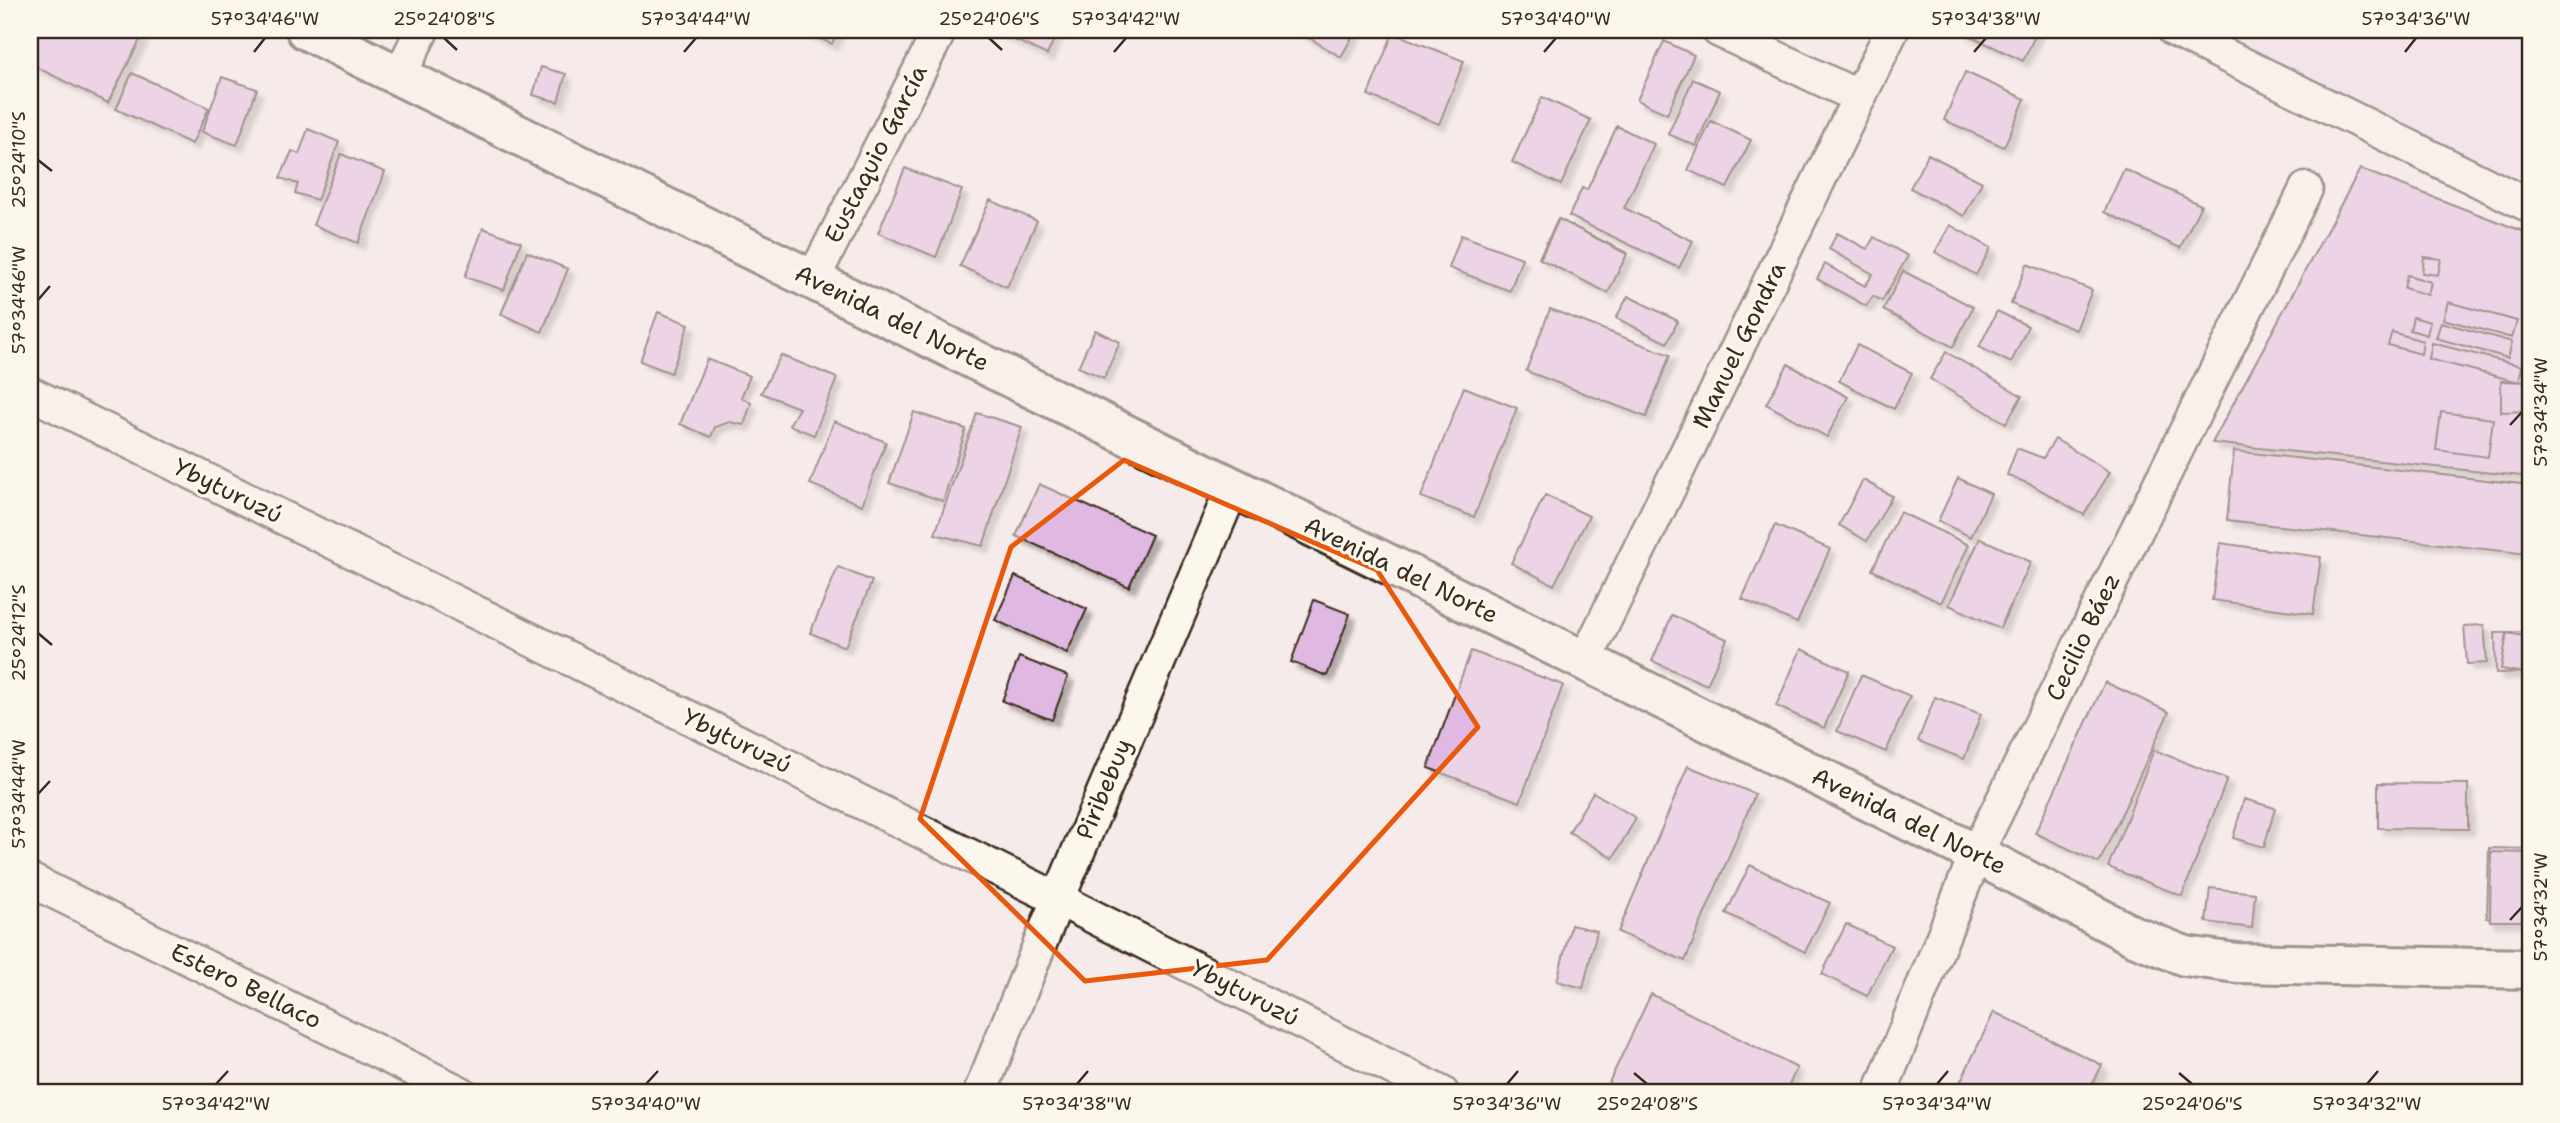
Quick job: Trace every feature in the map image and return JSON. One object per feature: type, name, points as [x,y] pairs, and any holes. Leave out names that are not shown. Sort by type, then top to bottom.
[{"type":"street","name":"Avenida del Norte","points":[[306,30],[1976,854],[2134,936],[2185,956],[2237,963],[2530,969]]},
{"type":"street","points":[[400,75],[422,30]]},
{"type":"street","name":"Eustaquio García","points":[[813,279],[940,30]]},
{"type":"street","points":[[1718,30],[1859,97]]},
{"type":"street","name":"Manuel Gondra","points":[[1586,662],[1892,30]]},
{"type":"street","points":[[2174,30],[2530,206]]},
{"type":"street","name":"Cecilio Báez","points":[[1880,1093],[1976,854],[2306,189]]},
{"type":"street","name":"Ybyturuzú","points":[[30,393],[1058,899],[1442,1093]]},
{"type":"street","name":"Piribebuy","points":[[980,1093],[1058,899],[1233,487]]},
{"type":"street","name":"Estero Bellaco","points":[[30,880],[461,1093]]},
{"type":"highlighted area","points":[[1124,460],[1377,570],[1478,727],[1267,960],[1085,981],[920,819],[1011,547]]},
{"type":"shaded area","points":[[2206,30],[2530,30],[2530,187]]},
{"type":"building","points":[[30,30],[129,30],[142,36],[108,103],[30,64]]},
{"type":"building","points":[[800,30],[838,30],[832,44]]},
{"type":"building","points":[[1058,30],[1047,55],[998,32]]},
{"type":"building","points":[[1296,30],[1356,30],[1341,57]]},
{"type":"building","points":[[2038,30],[2023,61],[1962,32]]},
{"type":"building","points":[[1393,33],[1464,61],[1439,124],[1368,95]]},
{"type":"building","points":[[1664,41],[1694,55],[1667,114],[1637,100]]},
{"type":"building","points":[[541,67],[566,74],[558,102],[533,95]]},
{"type":"building","points":[[1965,72],[2025,99],[2004,147],[1944,120]]},
{"type":"building","points":[[132,73],[209,108],[192,144],[116,109]]},
{"type":"building","points":[[222,77],[257,89],[237,145],[202,132]]},
{"type":"building","points":[[1693,79],[1720,91],[1696,146],[1668,134]]},
{"type":"building","points":[[1542,97],[1591,120],[1561,185],[1512,162]]},
{"type":"building","points":[[1711,121],[1751,140],[1727,188],[1688,170]]},
{"type":"building","points":[[1617,126],[1654,144],[1624,208],[1693,241],[1679,268],[1569,216],[1582,188],[1587,190]]},
{"type":"building","points":[[308,129],[339,142],[317,200],[295,193],[298,184],[280,178],[292,151],[299,154]]},
{"type":"building","points":[[341,154],[385,172],[358,243],[313,225]]},
{"type":"building","points":[[1928,154],[1982,182],[1964,216],[1910,188]]},
{"type":"building","points":[[905,168],[962,190],[936,257],[878,233]]},
{"type":"building","points":[[2124,169],[2201,205],[2180,248],[2104,212]]},
{"type":"building","points":[[2360,169],[2530,234],[2530,477],[2212,443]]},
{"type":"building","points":[[990,200],[1037,221],[1007,287],[960,266]]},
{"type":"building","points":[[1558,219],[1627,253],[1608,292],[1539,258]]},
{"type":"building","points":[[1559,219],[1627,254],[1608,293],[1540,259]]},
{"type":"building","points":[[1950,225],[1991,248],[1976,275],[1935,252]]},
{"type":"building","points":[[483,228],[521,242],[504,290],[465,277]]},
{"type":"building","points":[[1837,233],[1867,249],[1874,237],[1908,256],[1882,301],[1873,296],[1866,306],[1817,279],[1825,264],[1865,286],[1873,274],[1829,249]]},
{"type":"building","points":[[1461,235],[1522,258],[1510,291],[1449,268]]},
{"type":"building","points":[[527,252],[568,269],[542,332],[501,314]]},
{"type":"building","points":[[2424,257],[2441,259],[2438,275],[2422,273]]},
{"type":"building","points":[[2027,264],[2092,290],[2076,330],[2011,304]]},
{"type":"building","points":[[1903,271],[1973,307],[1953,347],[1883,310]]},
{"type":"building","points":[[2407,275],[2431,282],[2428,295],[2404,288]]},
{"type":"building","points":[[1628,296],[1678,321],[1667,343],[1616,318]]},
{"type":"building","points":[[2448,302],[2517,321],[2512,338],[2443,319]]},
{"type":"building","points":[[1550,309],[1670,355],[1646,417],[1526,371]]},
{"type":"building","points":[[1997,311],[2028,326],[2011,363],[1979,347]]},
{"type":"building","points":[[658,312],[689,324],[671,373],[640,361]]},
{"type":"building","points":[[2413,317],[2430,322],[2427,335],[2410,330]]},
{"type":"building","points":[[2441,322],[2512,342],[2508,358],[2436,338]]},
{"type":"building","points":[[1095,330],[1120,342],[1104,378],[1078,367]]},
{"type":"building","points":[[2392,332],[2423,341],[2421,354],[2388,345]]},
{"type":"building","points":[[2432,343],[2522,366],[2519,382],[2429,359]]},
{"type":"building","points":[[1857,345],[1912,373],[1894,409],[1839,381]]},
{"type":"building","points":[[1946,352],[2022,396],[2006,423],[1930,379]]},
{"type":"building","points":[[781,355],[837,378],[814,435],[789,425],[799,408],[761,393]]},
{"type":"building","points":[[707,359],[750,376],[741,397],[751,403],[744,425],[730,422],[715,427],[711,437],[680,424]]},
{"type":"building","points":[[1788,364],[1848,397],[1827,437],[1766,404]]},
{"type":"building","points":[[2501,381],[2530,382],[2530,411],[2501,412]]},
{"type":"building","points":[[1464,387],[1517,408],[1474,517],[1421,497]]},
{"type":"building","points":[[914,412],[966,429],[943,501],[889,483]]},
{"type":"building","points":[[2441,412],[2493,419],[2488,457],[2436,450]]},
{"type":"building","points":[[977,413],[1022,427],[983,546],[935,534]]},
{"type":"building","points":[[834,421],[886,442],[862,505],[810,484]]},
{"type":"building","points":[[2055,439],[2110,472],[2084,515],[2032,485],[2007,475],[2017,448],[2043,458]]},
{"type":"building","points":[[2234,451],[2530,485],[2528,554],[2227,520]]},
{"type":"building","points":[[1958,478],[1991,494],[1971,537],[1938,521]]},
{"type":"building","points":[[1863,480],[1892,496],[1867,541],[1839,525]]},
{"type":"building","points":[[1039,484],[1152,535],[1129,587],[1016,536]]},
{"type":"building","points":[[1545,495],[1589,516],[1554,585],[1511,563]]},
{"type":"building","points":[[1900,512],[1969,545],[1941,603],[1872,570]]},
{"type":"building","points":[[1775,525],[1830,549],[1797,623],[1742,599]]},
{"type":"building","points":[[1980,538],[2031,562],[2000,628],[1949,605]]},
{"type":"building","points":[[2220,543],[2321,557],[2313,614],[2212,600]]},
{"type":"building","points":[[838,567],[872,581],[845,647],[810,633]]},
{"type":"building","points":[[1015,576],[1087,609],[1067,653],[995,620]]},
{"type":"building","points":[[1314,600],[1350,614],[1327,676],[1291,662]]},
{"type":"building","points":[[1672,615],[1727,639],[1707,685],[1652,661]]},
{"type":"building","points":[[2484,625],[2487,663],[2467,664],[2464,626]]},
{"type":"building","points":[[2525,632],[2527,672],[2496,673],[2495,633]]},
{"type":"building","points":[[2507,633],[2530,637],[2523,673],[2501,669]]},
{"type":"building","points":[[1801,649],[1849,671],[1824,728],[1776,706]]},
{"type":"building","points":[[1471,651],[1563,685],[1520,802],[1428,768]]},
{"type":"building","points":[[1019,657],[1068,676],[1052,720],[1002,701]]},
{"type":"building","points":[[1861,675],[1910,696],[1886,752],[1837,731]]},
{"type":"building","points":[[2105,682],[2169,712],[2099,863],[2035,833]]},
{"type":"building","points":[[1935,697],[1981,714],[1964,759],[1918,741]]},
{"type":"building","points":[[2154,750],[2227,779],[2182,896],[2108,867]]},
{"type":"building","points":[[1688,766],[1755,794],[1685,961],[1618,932]]},
{"type":"building","points":[[2378,783],[2468,784],[2468,829],[2378,828]]},
{"type":"building","points":[[1593,792],[1636,818],[1613,858],[1569,832]]},
{"type":"building","points":[[2244,799],[2275,808],[2264,847],[2233,838]]},
{"type":"building","points":[[2489,848],[2530,849],[2530,920],[2487,918]]},
{"type":"building","points":[[2491,852],[2530,853],[2530,921],[2490,921]]},
{"type":"building","points":[[1750,865],[1830,903],[1805,952],[1726,913]]},
{"type":"building","points":[[2210,888],[2255,893],[2252,928],[2206,922]]},
{"type":"building","points":[[1846,924],[1892,946],[1867,996],[1822,974]]},
{"type":"building","points":[[1571,925],[1597,931],[1583,988],[1557,981]]},
{"type":"building","points":[[1651,994],[1797,1068],[1785,1093],[1604,1093]]},
{"type":"building","points":[[1994,1012],[2102,1065],[2088,1093],[1955,1093]]}]
